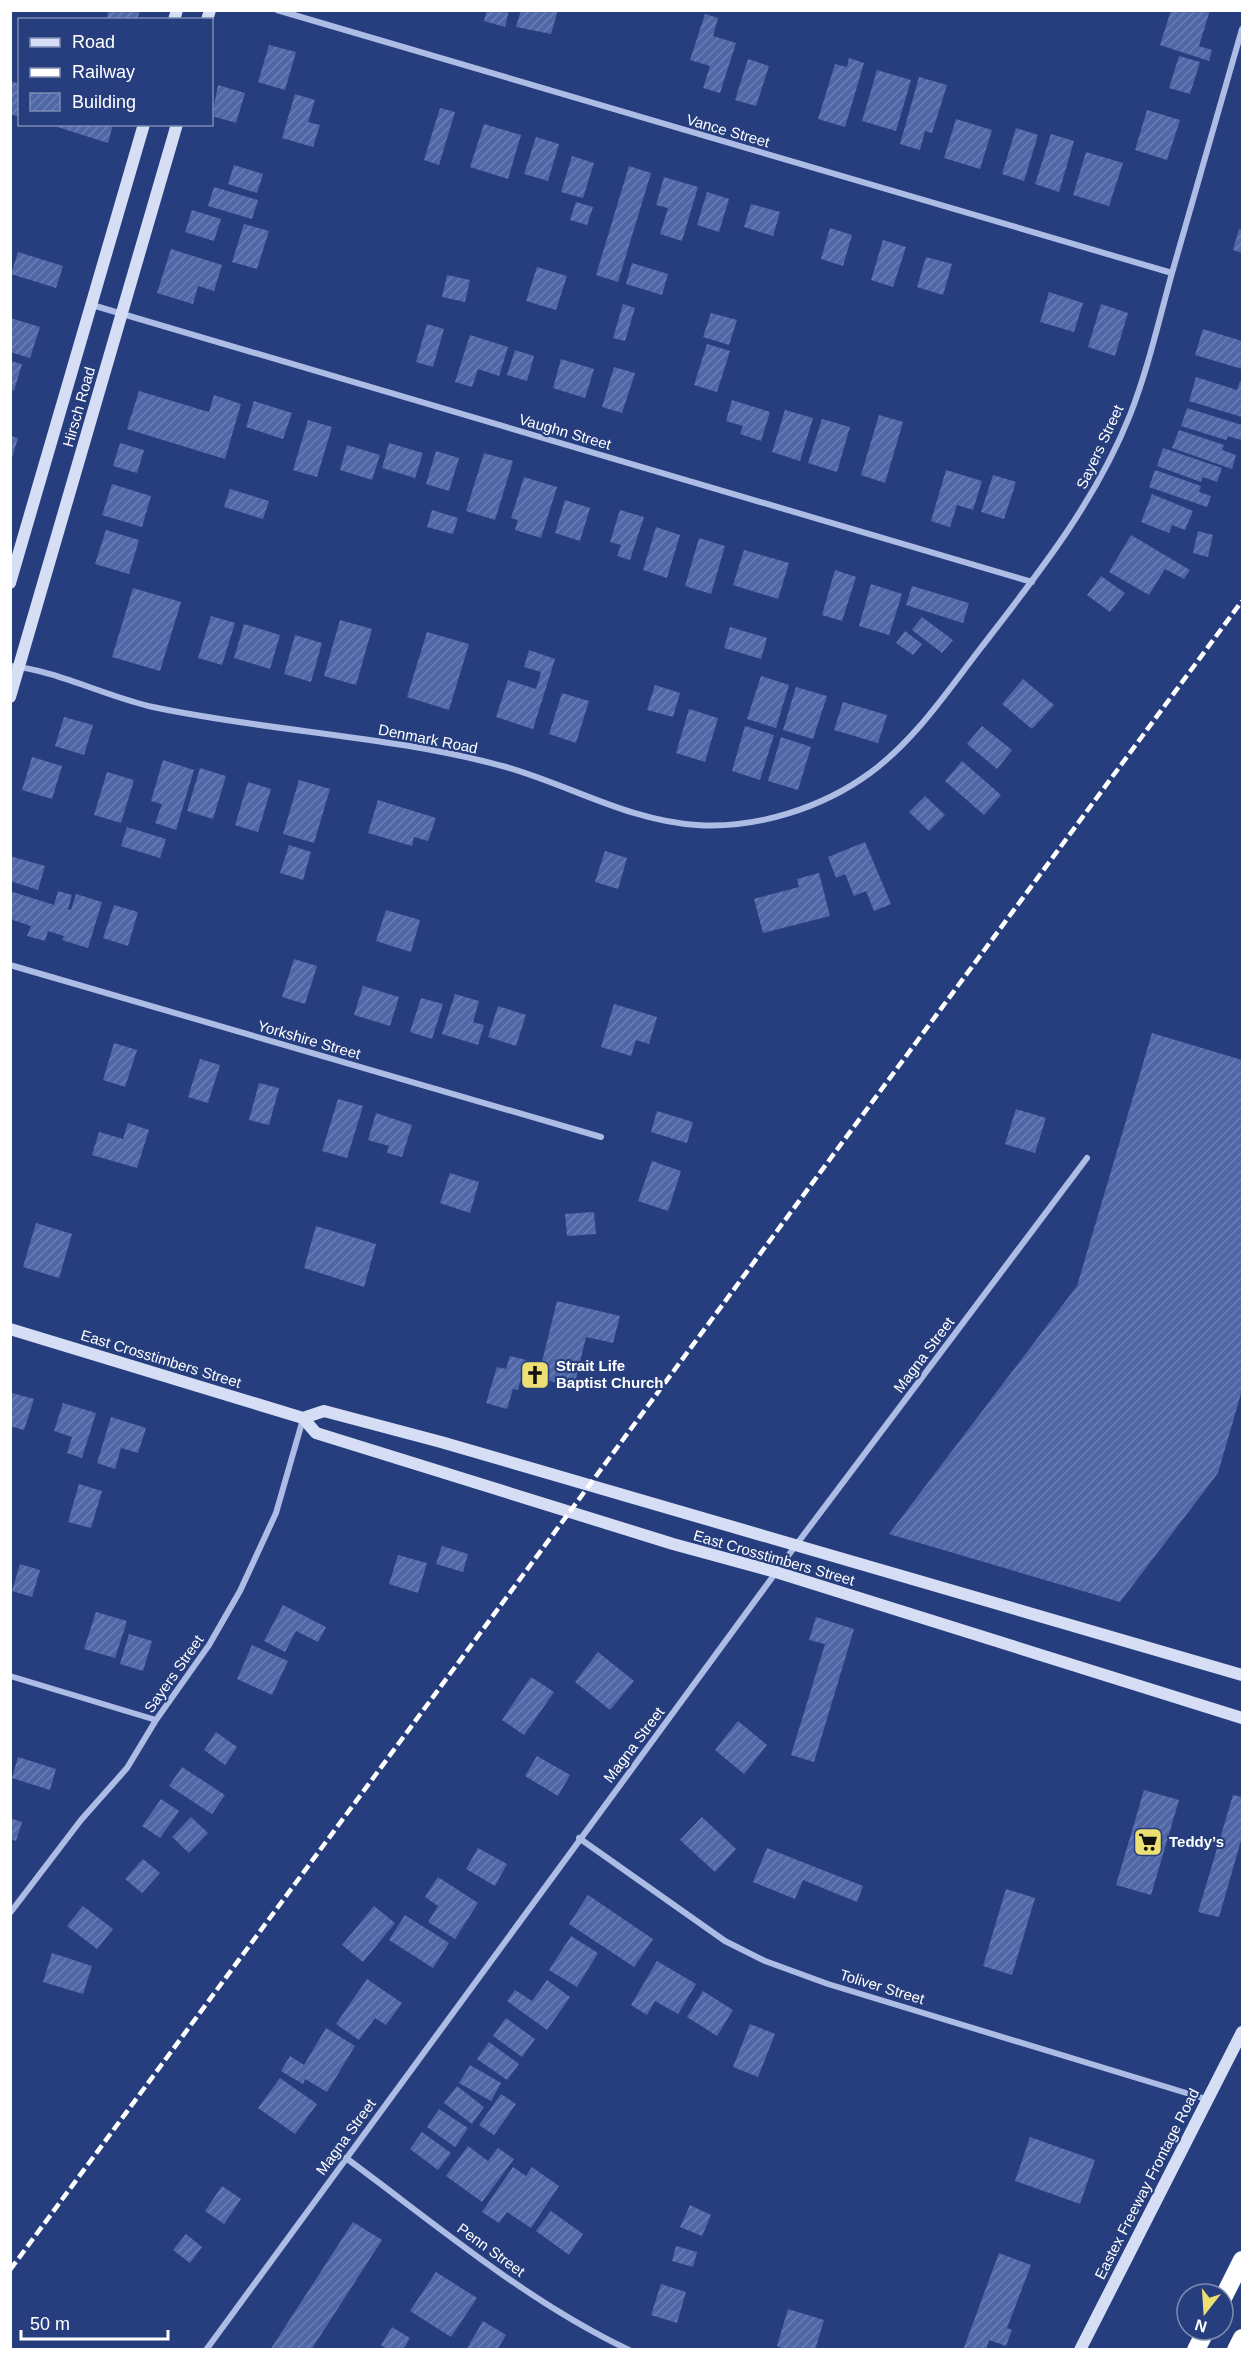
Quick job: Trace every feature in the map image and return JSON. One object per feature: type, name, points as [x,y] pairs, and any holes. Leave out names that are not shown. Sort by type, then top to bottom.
[{"type":"highway","points":[[1231,2282],[1242,2260]]},
{"type":"highway","points":[[1236,2349],[1242,2338]]},
{"type":"main road","name":"Hirsch Road","points":[[10,583],[143,126]]},
{"type":"main road","name":"Hirsch Road","points":[[10,697],[15,666],[176,126]]},
{"type":"main road","name":"East Crosstimbers Street","points":[[10,1329],[303,1418],[316,1433],[673,1544],[776,1572],[1242,1718]]},
{"type":"main road","name":"East Crosstimbers Street","points":[[303,1418],[324,1411],[581,1482],[1242,1675]]},
{"type":"main road","name":"Eastex Freeway Frontage Road","points":[[1080,2349],[1242,2032]]},
{"type":"street","name":"Vance Street","points":[[277,10],[1172,273]]},
{"type":"street","name":"Sayers Street","points":[[835,794],[869,773],[920,727],[1032,582],[1088,500],[1112,456],[1145,370],[1242,29]]},
{"type":"street","name":"Vaughn Street","points":[[91,305],[1032,582]]},
{"type":"street","name":"Denmark Road","points":[[15,666],[147,706],[227,721],[415,746],[506,767],[638,815],[664,821],[699,825],[733,824],[775,816],[835,794]]},
{"type":"street","name":"Yorkshire Street","points":[[10,965],[601,1137]]},
{"type":"street","name":"Magna Street","points":[[206,2349],[579,1838],[1087,1158]]},
{"type":"street","name":"Sayers Street","points":[[10,1913],[81,1820],[127,1768],[156,1720],[209,1646],[240,1591],[276,1513],[303,1418]]},
{"type":"street","points":[[10,1676],[156,1720]]},
{"type":"street","name":"Toliver Street","points":[[579,1838],[725,1941],[765,1961],[828,1984],[1206,2099]]},
{"type":"street","name":"Penn Street","points":[[346,2158],[536,2297],[584,2328],[629,2349]]},
{"type":"building","points":[[109,10],[140,10],[138,18],[107,18]]},
{"type":"building","points":[[487,10],[509,10],[505,27],[484,21]]},
{"type":"building","points":[[521,10],[558,10],[551,34],[516,27]]},
{"type":"building","points":[[1171,10],[1210,10],[1199,46],[1212,50],[1209,61],[1160,45]]},
{"type":"building","points":[[705,14],[718,18],[713,36],[736,43],[720,93],[703,88],[710,66],[690,60]]},
{"type":"building","points":[[269,45],[296,52],[285,90],[258,82]]},
{"type":"building","points":[[1179,56],[1200,62],[1190,94],[1169,88]]},
{"type":"building","points":[[849,58],[864,63],[845,127],[818,119],[835,64],[847,67]]},
{"type":"building","points":[[748,59],[769,66],[756,106],[735,100]]},
{"type":"building","points":[[877,70],[911,80],[896,131],[862,121]]},
{"type":"building","points":[[919,77],[947,85],[932,133],[925,131],[920,150],[900,144]]},
{"type":"building","points":[[10,81],[18,83],[18,116],[10,114]]},
{"type":"building","points":[[218,85],[245,93],[236,123],[213,116]]},
{"type":"building","points":[[295,94],[315,100],[308,122],[320,125],[313,147],[282,138]]},
{"type":"building","points":[[440,108],[455,112],[439,165],[424,160]]},
{"type":"building","points":[[1147,110],[1180,120],[1167,160],[1135,150]]},
{"type":"building","points":[[956,119],[992,130],[980,169],[944,158]]},
{"type":"building","points":[[484,124],[521,135],[508,179],[470,167]]},
{"type":"building","points":[[54,126],[112,126],[108,143]]},
{"type":"building","points":[[1016,128],[1038,135],[1024,181],[1002,174]]},
{"type":"building","points":[[1051,134],[1074,141],[1059,192],[1035,184]]},
{"type":"building","points":[[536,137],[559,144],[548,181],[524,174]]},
{"type":"building","points":[[1086,152],[1123,163],[1109,206],[1073,195]]},
{"type":"building","points":[[572,156],[594,163],[583,198],[561,192]]},
{"type":"building","points":[[234,165],[263,174],[257,193],[228,184]]},
{"type":"building","points":[[629,166],[651,173],[618,282],[596,275]]},
{"type":"building","points":[[664,177],[698,187],[682,241],[660,234],[668,208],[656,205]]},
{"type":"building","points":[[214,187],[258,200],[252,219],[208,206]]},
{"type":"building","points":[[707,192],[729,199],[719,232],[697,225]]},
{"type":"building","points":[[576,202],[593,207],[587,225],[570,220]]},
{"type":"building","points":[[751,204],[780,212],[773,236],[744,227]]},
{"type":"building","points":[[192,210],[221,219],[214,241],[185,232]]},
{"type":"building","points":[[244,224],[269,231],[257,269],[232,262]]},
{"type":"building","points":[[830,228],[852,235],[843,266],[821,259]]},
{"type":"building","points":[[1239,229],[1242,230],[1242,253],[1233,250]]},
{"type":"building","points":[[883,240],[906,247],[893,287],[871,280]]},
{"type":"building","points":[[171,249],[222,265],[214,291],[198,286],[193,304],[157,293]]},
{"type":"building","points":[[18,252],[63,266],[56,288],[11,274]]},
{"type":"building","points":[[926,257],[952,264],[943,295],[917,287]]},
{"type":"building","points":[[632,263],[668,274],[662,295],[626,284]]},
{"type":"building","points":[[537,267],[567,276],[556,310],[526,301]]},
{"type":"building","points":[[447,275],[470,280],[465,302],[442,297]]},
{"type":"building","points":[[1049,292],[1083,303],[1074,332],[1040,322]]},
{"type":"building","points":[[623,304],[635,308],[625,341],[613,338]]},
{"type":"building","points":[[1101,304],[1128,313],[1115,356],[1088,347]]},
{"type":"building","points":[[711,313],[737,320],[729,345],[703,337]]},
{"type":"building","points":[[10,318],[40,327],[30,358],[10,352]]},
{"type":"building","points":[[427,324],[444,329],[433,367],[416,362]]},
{"type":"building","points":[[1203,329],[1242,341],[1242,369],[1195,355]]},
{"type":"building","points":[[470,335],[508,347],[499,376],[478,369],[472,387],[455,382]]},
{"type":"building","points":[[707,344],[730,351],[717,392],[694,385]]},
{"type":"building","points":[[515,350],[534,356],[527,381],[507,375]]},
{"type":"building","points":[[561,359],[594,369],[585,398],[553,388]]},
{"type":"building","points":[[10,361],[22,364],[14,391],[10,389]]},
{"type":"building","points":[[614,367],[635,373],[622,413],[602,407]]},
{"type":"building","points":[[1196,377],[1237,390],[1240,381],[1242,382],[1242,417],[1189,401]]},
{"type":"building","points":[[139,391],[209,412],[214,395],[241,404],[225,459],[127,429]]},
{"type":"building","points":[[732,400],[770,412],[761,441],[740,434],[743,426],[726,421]]},
{"type":"building","points":[[254,401],[292,413],[283,439],[246,427]]},
{"type":"building","points":[[1187,408],[1242,425],[1241,440],[1228,436],[1226,440],[1181,426]]},
{"type":"building","points":[[785,410],[813,418],[800,461],[772,452]]},
{"type":"building","points":[[879,415],[903,422],[885,483],[861,475]]},
{"type":"building","points":[[822,419],[850,427],[837,472],[808,463]]},
{"type":"building","points":[[308,420],[332,427],[317,477],[293,470]]},
{"type":"building","points":[[1179,430],[1224,445],[1222,450],[1236,455],[1232,469],[1172,448]]},
{"type":"building","points":[[10,436],[18,438],[11,461],[10,461]]},
{"type":"building","points":[[120,443],[144,450],[137,473],[113,466]]},
{"type":"building","points":[[389,443],[423,453],[415,478],[382,468]]},
{"type":"building","points":[[347,445],[380,455],[372,480],[340,470]]},
{"type":"building","points":[[1163,448],[1222,468],[1217,482],[1203,477],[1201,482],[1157,466]]},
{"type":"building","points":[[436,451],[459,458],[449,491],[426,484]]},
{"type":"building","points":[[484,453],[513,461],[495,520],[466,511]]},
{"type":"building","points":[[946,470],[982,481],[973,510],[957,505],[950,527],[931,521]]},
{"type":"building","points":[[1155,470],[1201,486],[1199,492],[1211,496],[1207,507],[1149,487]]},
{"type":"building","points":[[993,475],[1016,482],[1004,519],[981,512]]},
{"type":"building","points":[[524,477],[557,487],[541,538],[515,530],[518,520],[511,518]]},
{"type":"building","points":[[112,484],[151,496],[142,527],[102,515]]},
{"type":"building","points":[[230,489],[269,501],[263,519],[224,507]]},
{"type":"building","points":[[1152,494],[1193,511],[1185,530],[1172,525],[1169,533],[1141,522]]},
{"type":"building","points":[[565,500],[590,508],[580,541],[555,533]]},
{"type":"building","points":[[432,510],[458,518],[453,534],[427,527]]},
{"type":"building","points":[[620,510],[644,517],[630,560],[617,556],[621,545],[610,542]]},
{"type":"building","points":[[656,527],[680,535],[667,578],[643,570]]},
{"type":"building","points":[[106,530],[139,540],[129,574],[95,564]]},
{"type":"building","points":[[1198,531],[1213,535],[1208,557],[1193,553]]},
{"type":"building","points":[[1131,535],[1190,570],[1184,579],[1165,569],[1149,595],[1109,572]]},
{"type":"building","points":[[699,538],[725,546],[711,594],[685,586]]},
{"type":"building","points":[[744,550],[789,563],[778,599],[733,585]]},
{"type":"building","points":[[835,570],[856,577],[842,621],[822,615]]},
{"type":"building","points":[[1101,576],[1125,593],[1110,612],[1087,595]]},
{"type":"building","points":[[871,584],[902,594],[889,635],[859,626]]},
{"type":"building","points":[[912,586],[969,603],[963,623],[906,605]]},
{"type":"building","points":[[133,588],[181,602],[160,671],[112,657]]},
{"type":"building","points":[[211,616],[235,623],[222,665],[198,658]]},
{"type":"building","points":[[922,617],[953,640],[942,653],[912,630]]},
{"type":"building","points":[[340,620],[372,629],[356,685],[324,676]]},
{"type":"building","points":[[244,624],[280,635],[270,669],[234,658]]},
{"type":"building","points":[[730,627],[767,638],[761,659],[724,648]]},
{"type":"building","points":[[905,631],[922,644],[913,655],[896,643]]},
{"type":"building","points":[[427,632],[469,644],[449,710],[407,697]]},
{"type":"building","points":[[295,635],[322,643],[311,682],[284,674]]},
{"type":"building","points":[[529,650],[555,659],[533,729],[496,717],[508,680],[536,689],[541,672],[524,667]]},
{"type":"building","points":[[761,676],[789,685],[776,728],[747,719]]},
{"type":"building","points":[[1023,679],[1054,705],[1032,729],[1002,704]]},
{"type":"building","points":[[655,685],[680,693],[673,717],[647,710]]},
{"type":"building","points":[[796,687],[827,696],[813,739],[783,730]]},
{"type":"building","points":[[562,693],[589,701],[576,743],[549,734]]},
{"type":"building","points":[[843,702],[887,715],[878,743],[834,730]]},
{"type":"building","points":[[689,709],[718,718],[705,762],[676,753]]},
{"type":"building","points":[[64,717],[93,725],[84,755],[55,746]]},
{"type":"building","points":[[745,726],[774,735],[760,780],[732,771]]},
{"type":"building","points":[[982,726],[1012,750],[997,769],[967,744]]},
{"type":"building","points":[[781,737],[811,747],[798,790],[768,781]]},
{"type":"building","points":[[32,757],[62,766],[52,799],[22,790]]},
{"type":"building","points":[[163,760],[194,770],[176,830],[155,823],[162,804],[151,801]]},
{"type":"building","points":[[962,761],[1001,795],[984,815],[945,781]]},
{"type":"building","points":[[200,768],[226,776],[213,819],[187,811]]},
{"type":"building","points":[[107,772],[134,780],[121,823],[94,815]]},
{"type":"building","points":[[299,780],[330,789],[314,843],[283,834]]},
{"type":"building","points":[[248,782],[271,789],[258,832],[235,825]]},
{"type":"building","points":[[925,796],[945,815],[929,831],[909,812]]},
{"type":"building","points":[[378,800],[436,818],[428,841],[414,837],[412,846],[368,833]]},
{"type":"building","points":[[127,827],[166,839],[160,858],[121,846]]},
{"type":"building","points":[[865,842],[891,904],[874,911],[866,891],[854,896],[845,874],[836,878],[828,857]]},
{"type":"building","points":[[289,845],[311,852],[303,880],[280,873]]},
{"type":"building","points":[[605,851],[627,858],[618,889],[595,882]]},
{"type":"building","points":[[10,856],[45,866],[38,890],[10,881]]},
{"type":"building","points":[[819,873],[830,916],[763,933],[754,899],[799,887],[797,879]]},
{"type":"building","points":[[10,891],[54,905],[58,891],[72,895],[68,909],[71,910],[76,894],[102,902],[88,948],[62,940],[64,936],[48,931],[45,941],[27,936],[31,926],[10,919]]},
{"type":"building","points":[[114,905],[138,912],[128,946],[103,938]]},
{"type":"building","points":[[386,910],[420,920],[411,952],[376,941]]},
{"type":"building","points":[[294,959],[317,966],[305,1004],[282,997]]},
{"type":"building","points":[[363,986],[399,997],[390,1026],[354,1015]]},
{"type":"building","points":[[455,994],[479,1001],[473,1022],[484,1025],[478,1045],[442,1034]]},
{"type":"building","points":[[421,998],[443,1004],[432,1039],[410,1032]]},
{"type":"building","points":[[614,1004],[657,1017],[649,1044],[636,1040],[631,1056],[601,1047]]},
{"type":"building","points":[[498,1006],[526,1015],[516,1046],[488,1037]]},
{"type":"building","points":[[1152,1033],[1242,1060],[1242,1390],[1218,1473],[1120,1602],[889,1534],[1077,1286]]},
{"type":"building","points":[[114,1043],[137,1050],[125,1087],[103,1080]]},
{"type":"building","points":[[200,1059],[220,1065],[208,1103],[188,1097]]},
{"type":"building","points":[[259,1083],[279,1088],[269,1125],[249,1120]]},
{"type":"building","points":[[338,1099],[363,1106],[347,1158],[322,1151]]},
{"type":"building","points":[[1016,1109],[1046,1118],[1035,1153],[1005,1144]]},
{"type":"building","points":[[657,1111],[693,1122],[687,1143],[651,1132]]},
{"type":"building","points":[[376,1113],[412,1125],[402,1157],[387,1153],[389,1146],[368,1140]]},
{"type":"building","points":[[128,1123],[149,1130],[137,1168],[92,1155],[99,1132],[123,1139]]},
{"type":"building","points":[[652,1161],[681,1171],[668,1211],[638,1201]]},
{"type":"building","points":[[450,1173],[479,1182],[470,1213],[440,1203]]},
{"type":"building","points":[[594,1212],[596,1234],[567,1236],[565,1214]]},
{"type":"building","points":[[36,1223],[72,1234],[59,1278],[23,1267]]},
{"type":"building","points":[[316,1226],[376,1244],[364,1287],[304,1268]]},
{"type":"building","points":[[557,1301],[620,1316],[613,1343],[586,1337],[574,1387],[538,1378]]},
{"type":"building","points":[[510,1356],[526,1360],[518,1390],[513,1389],[507,1409],[486,1403],[497,1367],[506,1369]]},
{"type":"building","points":[[12,1393],[34,1399],[24,1430],[10,1426]]},
{"type":"building","points":[[63,1403],[96,1413],[82,1458],[67,1453],[72,1437],[54,1431]]},
{"type":"building","points":[[111,1417],[146,1428],[138,1453],[121,1448],[115,1469],[97,1463]]},
{"type":"building","points":[[79,1484],[102,1491],[91,1528],[68,1522]]},
{"type":"building","points":[[442,1546],[468,1554],[463,1572],[436,1564]]},
{"type":"building","points":[[398,1555],[427,1563],[418,1593],[389,1584]]},
{"type":"building","points":[[20,1564],[40,1570],[32,1597],[12,1591]]},
{"type":"building","points":[[283,1605],[326,1627],[318,1642],[296,1631],[285,1652],[264,1641]]},
{"type":"building","points":[[96,1612],[127,1621],[115,1658],[84,1649]]},
{"type":"building","points":[[816,1617],[854,1629],[814,1762],[791,1755],[825,1644],[809,1640]]},
{"type":"building","points":[[129,1634],[152,1641],[143,1671],[120,1664]]},
{"type":"building","points":[[252,1645],[288,1661],[272,1695],[237,1679]]},
{"type":"building","points":[[598,1652],[634,1681],[610,1710],[575,1682]]},
{"type":"building","points":[[531,1677],[554,1692],[524,1735],[502,1720]]},
{"type":"building","points":[[738,1721],[767,1745],[744,1774],[715,1750]]},
{"type":"building","points":[[216,1732],[237,1747],[225,1765],[204,1750]]},
{"type":"building","points":[[537,1756],[570,1775],[558,1796],[525,1776]]},
{"type":"building","points":[[18,1757],[56,1769],[50,1790],[12,1778]]},
{"type":"building","points":[[182,1767],[225,1795],[212,1814],[169,1786]]},
{"type":"building","name":"Teddy’s","points":[[1144,1790],[1179,1800],[1151,1895],[1116,1885]]},
{"type":"building","points":[[1233,1795],[1242,1797],[1242,1837],[1219,1917],[1198,1912]]},
{"type":"building","points":[[161,1799],[179,1811],[160,1838],[142,1826]]},
{"type":"building","points":[[191,1817],[208,1833],[189,1853],[172,1837]]},
{"type":"building","points":[[702,1817],[736,1849],[715,1872],[680,1840]]},
{"type":"building","points":[[10,1818],[22,1822],[16,1841],[10,1839]]},
{"type":"building","points":[[478,1848],[507,1864],[495,1886],[466,1869]]},
{"type":"building","points":[[767,1848],[863,1886],[857,1902],[803,1880],[795,1899],[753,1882]]},
{"type":"building","points":[[143,1859],[160,1873],[142,1893],[125,1879]]},
{"type":"building","points":[[438,1877],[478,1903],[455,1939],[428,1922],[438,1906],[425,1897]]},
{"type":"building","points":[[1006,1889],[1035,1898],[1012,1975],[983,1966]]},
{"type":"building","points":[[588,1895],[653,1939],[634,1967],[569,1924]]},
{"type":"building","points":[[83,1906],[113,1929],[97,1949],[67,1926]]},
{"type":"building","points":[[374,1906],[395,1923],[363,1962],[342,1945]]},
{"type":"building","points":[[405,1915],[449,1943],[433,1968],[389,1940]]},
{"type":"building","points":[[571,1936],[598,1953],[577,1987],[549,1970]]},
{"type":"building","points":[[52,1953],[92,1966],[83,1994],[43,1982]]},
{"type":"building","points":[[657,1961],[696,1984],[678,2014],[655,2001],[647,2015],[631,2005]]},
{"type":"building","points":[[367,1979],[402,2003],[386,2025],[375,2018],[359,2040],[336,2024]]},
{"type":"building","points":[[547,1980],[570,1997],[547,2030],[507,2001],[515,1990],[532,2001]]},
{"type":"building","points":[[703,1991],[733,2010],[717,2036],[687,2017]]},
{"type":"building","points":[[506,2018],[535,2039],[522,2057],[493,2036]]},
{"type":"building","points":[[750,2024],[775,2034],[758,2077],[733,2067]]},
{"type":"building","points":[[326,2028],[355,2046],[327,2092],[305,2079],[303,2084],[281,2071],[290,2056],[304,2065]]},
{"type":"building","points":[[489,2042],[519,2064],[507,2080],[477,2059]]},
{"type":"building","points":[[470,2065],[501,2083],[491,2101],[459,2083]]},
{"type":"building","points":[[280,2078],[317,2104],[295,2134],[258,2108]]},
{"type":"building","points":[[457,2086],[484,2107],[472,2124],[444,2103]]},
{"type":"building","points":[[501,2094],[516,2104],[494,2135],[479,2125]]},
{"type":"building","points":[[439,2109],[468,2128],[455,2147],[427,2127]]},
{"type":"building","points":[[422,2132],[451,2153],[438,2170],[410,2149]]},
{"type":"building","points":[[1030,2137],[1095,2160],[1080,2204],[1015,2181]]},
{"type":"building","points":[[468,2146],[488,2161],[498,2148],[514,2159],[482,2202],[446,2176]]},
{"type":"building","points":[[513,2167],[526,2176],[532,2167],[559,2186],[531,2228],[507,2212],[499,2223],[482,2212]]},
{"type":"building","points":[[222,2186],[241,2199],[224,2224],[205,2211]]},
{"type":"building","points":[[690,2205],[711,2215],[702,2236],[680,2227]]},
{"type":"building","points":[[551,2211],[583,2234],[569,2255],[536,2231]]},
{"type":"building","points":[[353,2222],[382,2240],[311,2350],[270,2350]]},
{"type":"building","points":[[186,2234],[202,2247],[190,2263],[173,2250]]},
{"type":"building","points":[[676,2246],[697,2252],[693,2267],[672,2261]]},
{"type":"building","points":[[999,2253],[1031,2265],[1007,2328],[1012,2330],[1006,2346],[989,2340],[986,2350],[963,2350]]},
{"type":"building","points":[[436,2272],[477,2298],[451,2337],[410,2311]]},
{"type":"building","points":[[661,2284],[686,2292],[677,2323],[651,2315]]},
{"type":"building","points":[[788,2309],[824,2320],[815,2350],[787,2350],[777,2346]]},
{"type":"building","points":[[483,2321],[506,2335],[497,2350],[466,2350]]},
{"type":"building","points":[[392,2327],[410,2338],[403,2350],[388,2350],[381,2345]]},
{"type":"railway","points":[[10,2270],[1242,601]]},
{"type":"place","name":"Strait Life Baptist Church","points":[[535,1375]]},
{"type":"place","name":"Teddy’s","points":[[1148,1842]]}]
